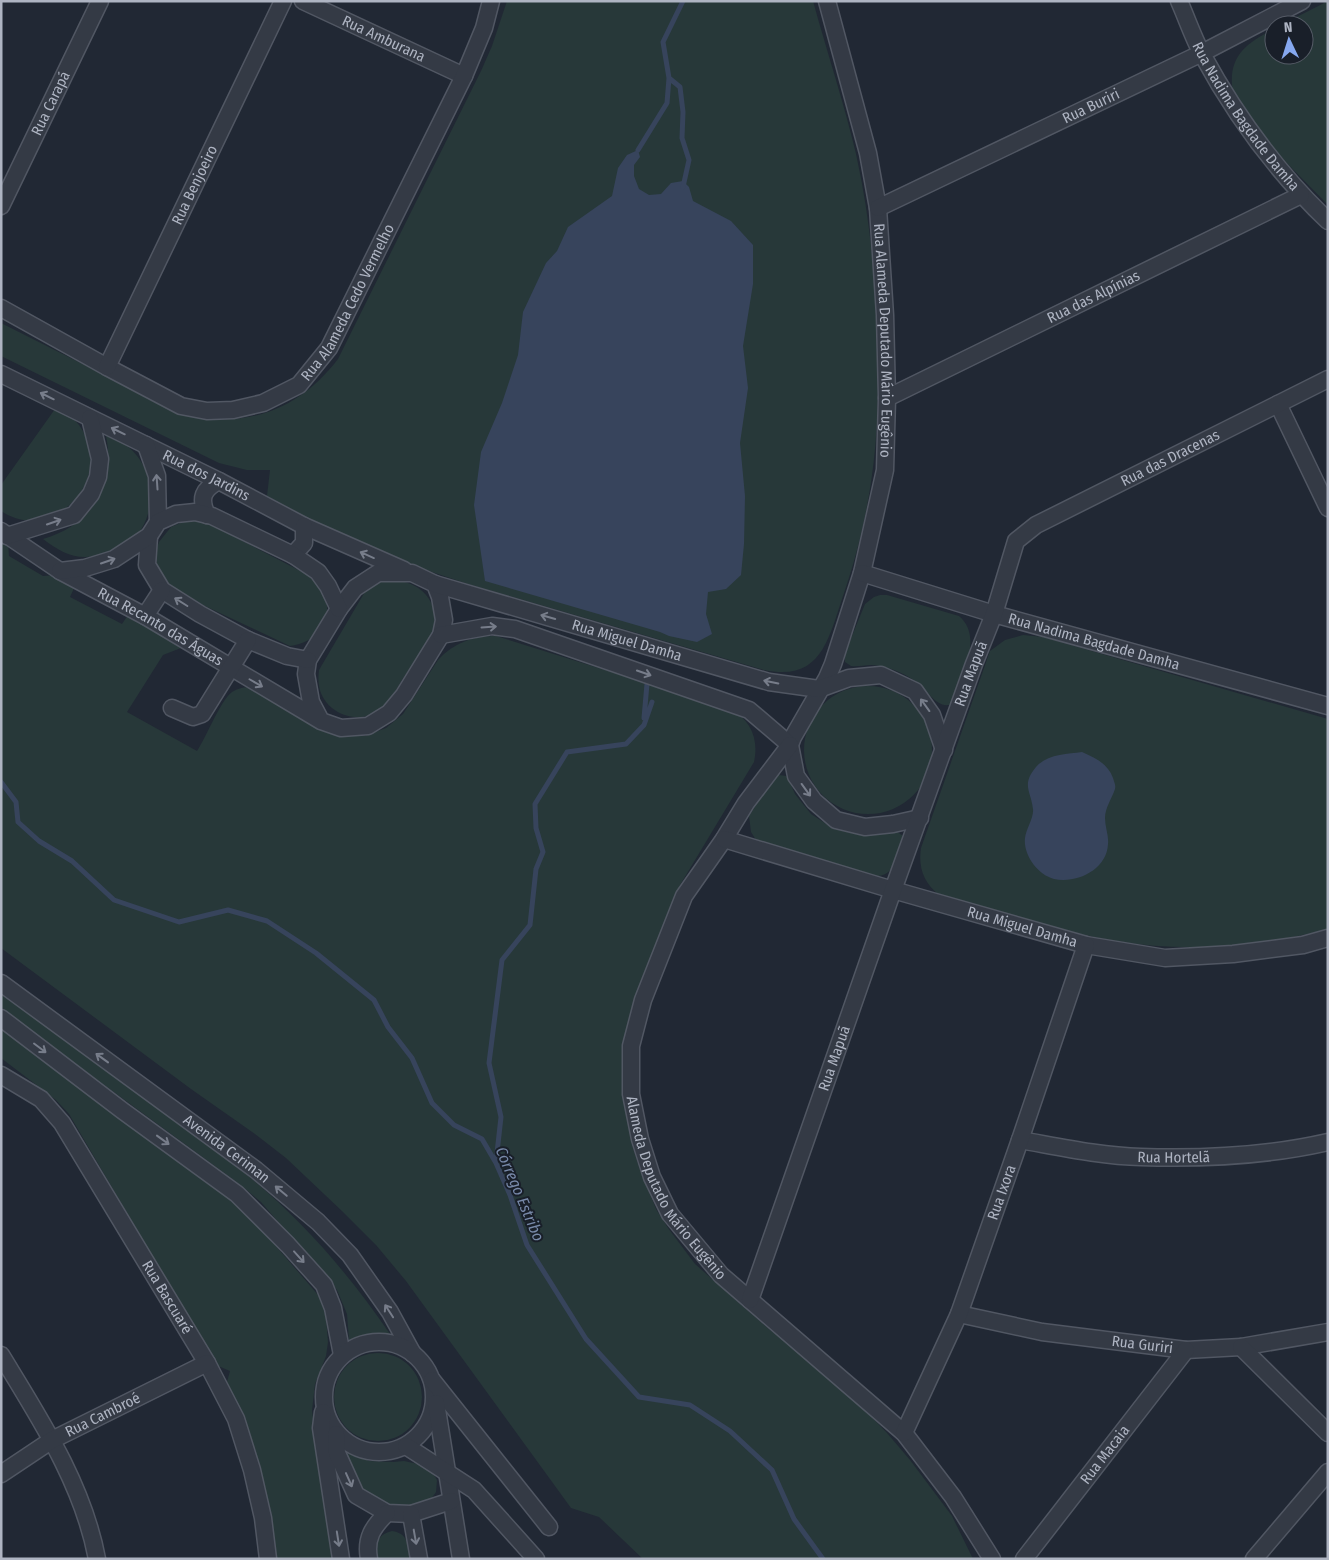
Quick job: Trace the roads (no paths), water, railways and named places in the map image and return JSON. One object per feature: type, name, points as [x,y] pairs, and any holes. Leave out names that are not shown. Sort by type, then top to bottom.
[{"type":"street","name":"Rua Carapá","points":[[1,206],[100,1]]},
{"type":"street","name":"Rua Benjoeiro","points":[[107,367],[283,1]]},
{"type":"street","name":"Rua Amburana","points":[[303,1],[464,76]]},
{"type":"street","name":"Rua Alameda Cedo Vermelho","points":[[1,308],[181,406],[207,411],[233,410],[263,403],[298,384],[329,348],[464,76],[484,28],[491,1]]},
{"type":"street","name":"Rua Alameda Deputado Mário Eugênio","points":[[823,683],[833,664],[862,573],[885,470],[887,398],[885,316],[878,208],[868,153],[827,1]]},
{"type":"street","name":"Rua Nadima Bagdade Damha","points":[[1179,1],[1202,53],[1239,116],[1301,195],[1328,221]]},
{"type":"street","name":"Rua Buriri","points":[[878,208],[1202,53],[1302,1]]},
{"type":"street","name":"Rua das Alpínias","points":[[887,398],[1301,195]]},
{"type":"street","name":"Rua dos Jardins","points":[[1,374],[219,481],[304,526],[412,573]]},
{"type":"street","name":"Rua das Dracenas","points":[[1016,541],[1036,525],[1328,378]]},
{"type":"street","points":[[1278,404],[1328,508]]},
{"type":"street","points":[[4,534],[74,515],[91,494],[98,477],[100,459],[90,418]]},
{"type":"street","points":[[146,445],[157,476],[158,522]]},
{"type":"street","points":[[207,515],[203,495],[209,486],[219,481]]},
{"type":"street","points":[[60,571],[85,568],[114,559],[148,536],[158,522],[176,514],[196,512],[207,515],[293,555],[318,572],[328,586],[339,610]]},
{"type":"street","points":[[293,555],[304,542],[304,526]]},
{"type":"street","name":"Rua Recanto das Águas","points":[[4,534],[60,571],[144,616],[321,721]]},
{"type":"street","points":[[148,536],[147,565],[162,590],[200,614],[248,640],[287,656],[308,660]]},
{"type":"street","name":"Rua Mapuã","points":[[944,750],[974,664],[994,614],[1016,541]]},
{"type":"street","points":[[378,573],[412,573],[435,584],[440,597],[444,620],[441,634],[404,696],[389,713],[368,726],[341,728],[321,721],[311,702],[306,674],[308,660],[355,588],[378,573]]},
{"type":"street","name":"Rua Nadima Bagdade Damha","points":[[862,573],[994,614],[1328,706]]},
{"type":"street","name":"Rua Miguel Damha","points":[[435,584],[769,682],[823,683]]},
{"type":"street","points":[[144,616],[162,590]]},
{"type":"street","name":"Rua Miguel Damha","points":[[441,634],[492,626],[523,632],[749,710],[790,745]]},
{"type":"street","points":[[172,708],[193,717],[202,714],[248,640]]},
{"type":"street","points":[[881,675],[915,691],[932,715],[944,750],[920,818],[894,824],[865,827],[836,820],[814,801],[796,776],[790,745],[798,725],[823,683],[881,675]]},
{"type":"street","name":"Alameda Deputado Mário Eugênio","points":[[790,745],[746,803],[724,839],[684,896],[642,1000],[631,1046],[631,1094],[640,1139],[652,1177],[670,1214],[721,1275],[904,1434],[953,1497],[992,1559]]},
{"type":"street","name":"Rua Mapuã","points":[[750,1300],[893,890],[920,818]]},
{"type":"street","name":"Rua Miguel Damha","points":[[724,839],[1086,945],[1165,958],[1233,954],[1303,945],[1328,938]]},
{"type":"street","name":"Rua Ixora","points":[[904,1434],[959,1314],[1086,945]]},
{"type":"street","name":"Avenida Ceriman","points":[[1,983],[256,1170],[318,1222],[350,1255],[390,1312],[413,1354]]},
{"type":"street","name":"Avenida Ceriman","points":[[1,1018],[123,1111],[237,1194],[288,1245],[324,1285],[333,1308],[342,1355]]},
{"type":"street","name":"Rua Bascuaré","points":[[1,1075],[41,1099],[62,1123],[207,1362],[236,1419],[252,1470],[263,1518],[268,1559]]},
{"type":"street","name":"Rua Hortelã","points":[[1020,1140],[1077,1150],[1140,1157],[1219,1156],[1294,1150],[1328,1142]]},
{"type":"street","name":"Rua Guriri","points":[[959,1314],[1042,1332],[1186,1350],[1241,1347],[1328,1332]]},
{"type":"street","points":[[341,1559],[321,1428],[324,1386],[331,1369],[342,1355],[359,1346],[377,1342],[396,1345],[413,1354],[424,1365],[433,1385],[549,1527]]},
{"type":"street","points":[[1241,1347],[1328,1433]]},
{"type":"street","name":"Rua Macaia","points":[[1024,1559],[1186,1350]]},
{"type":"street","points":[[1,1354],[52,1440],[80,1496],[97,1559]]},
{"type":"street","name":"Rua Cambroé","points":[[1,1474],[52,1440],[207,1362]]},
{"type":"street","points":[[323,1404],[328,1420],[336,1434],[351,1446],[369,1452],[388,1452],[406,1446],[423,1432],[433,1412],[433,1385]]},
{"type":"street","points":[[433,1385],[461,1559]]},
{"type":"street","points":[[336,1434],[337,1453],[356,1495],[387,1512],[411,1514],[451,1501]]},
{"type":"street","points":[[406,1446],[474,1490],[536,1559]]},
{"type":"street","points":[[1254,1559],[1328,1472]]},
{"type":"street","points":[[369,1559],[369,1537],[374,1526],[387,1512]]},
{"type":"street","points":[[411,1514],[419,1559]]},
{"type":"water","points":[[638,150],[640,157],[634,165],[634,176],[639,189],[649,195],[661,194],[671,183],[683,181],[689,187],[693,201],[731,221],[753,245],[753,284],[743,346],[748,388],[740,443],[745,496],[741,575],[726,589],[708,592],[706,614],[712,634],[697,642],[669,636],[485,581],[474,505],[481,452],[502,403],[518,355],[523,312],[546,263],[557,251],[568,227],[612,196],[618,168],[627,155]]},
{"type":"water","points":[[1082,752],[1105,765],[1111,773],[1115,785],[1105,814],[1108,841],[1106,853],[1102,861],[1089,873],[1072,879],[1054,879],[1037,869],[1026,851],[1025,838],[1033,812],[1028,783],[1031,773],[1046,759],[1058,755]]},
{"type":"waterway","points":[[638,150],[667,103],[669,78],[663,42],[683,1]]},
{"type":"waterway","points":[[669,78],[680,87],[683,112],[682,138],[689,160],[683,187]]},
{"type":"waterway","points":[[644,718],[647,684]]},
{"type":"waterway","points":[[496,1162],[501,1117],[489,1063],[502,960],[530,925],[536,869],[543,852],[536,828],[535,804],[567,752],[626,744],[644,725],[652,702]]},
{"type":"waterway","name":"Córrego Estribo","points":[[1,782],[16,802],[18,822],[39,841],[72,861],[114,900],[179,922],[228,910],[267,921],[316,953],[374,1000],[388,1027],[412,1058],[432,1103],[454,1125],[482,1139],[496,1163],[510,1195],[527,1245],[586,1339],[639,1397],[690,1405],[730,1431],[772,1470],[794,1519],[823,1559]]}]
